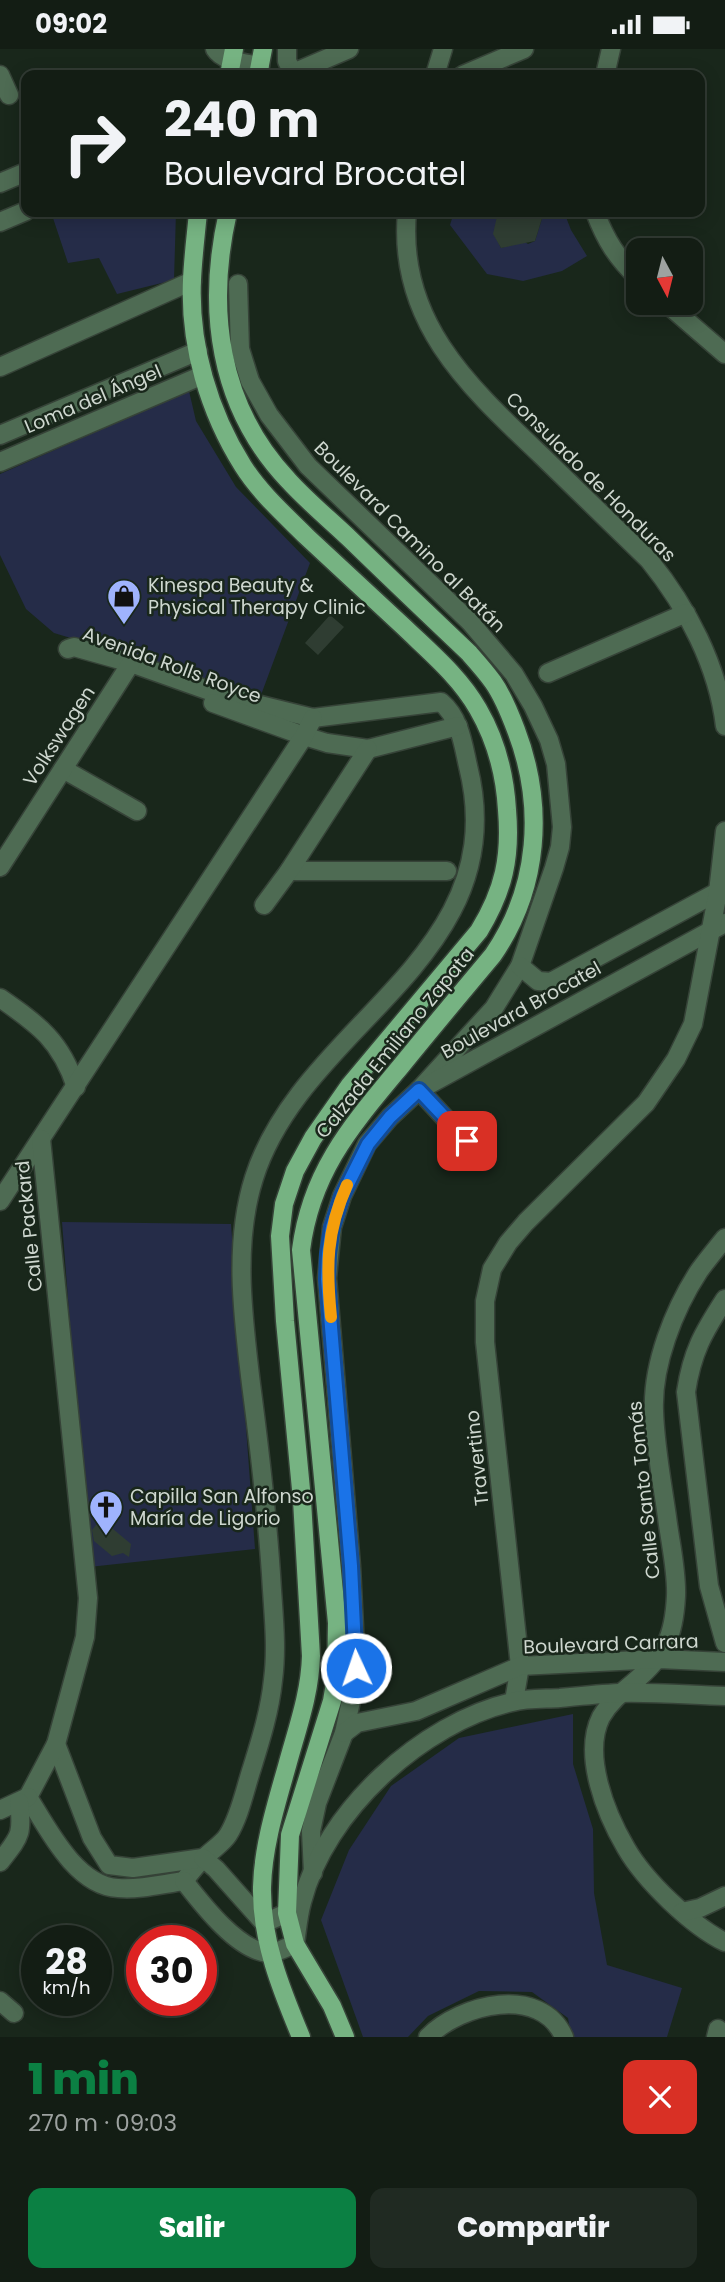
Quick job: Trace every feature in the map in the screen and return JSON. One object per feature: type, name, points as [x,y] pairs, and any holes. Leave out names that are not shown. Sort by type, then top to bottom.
[{"type":"main road","name":"Calzada Emiliano Zapata","points":[[198,217],[192,317],[203,375],[221,426],[244,468],[282,512],[444,665],[478,708],[497,749],[506,789],[508,823],[508,859],[491,911],[479,931],[327,1117],[295,1171],[284,1204],[280,1248],[302,1500],[311,1656],[304,1710],[266,1847],[262,1885],[264,1923],[271,1953],[279,1982],[301,2037]]},
{"type":"main road","name":"Calzada Emiliano Zapata","points":[[227,217],[217,291],[222,351],[233,393],[256,437],[287,479],[469,653],[494,683],[511,716],[523,749],[534,813],[535,842],[530,870],[523,899],[507,934],[493,955],[350,1129],[328,1162],[314,1191],[304,1224],[301,1250],[336,1609],[337,1650],[332,1701],[290,1835],[287,1913],[295,1944],[332,2006],[345,2037]]},
{"type":"street","points":[[215,49],[218,54],[232,61],[260,63]]},
{"type":"street","points":[[287,49],[287,61],[291,70]]},
{"type":"street","points":[[302,70],[349,49]]},
{"type":"street","points":[[437,70],[443,49]]},
{"type":"street","points":[[475,70],[524,49]]},
{"type":"street","points":[[606,70],[611,49]]},
{"type":"street","points":[[0,75],[9,95]]},
{"type":"street","points":[[0,183],[21,174]]},
{"type":"street","points":[[0,222],[21,213]]},
{"type":"street","name":"Consulado de Honduras","points":[[407,217],[407,267],[419,306],[435,336],[477,394],[649,560],[667,582],[701,645],[717,687],[725,726]]},
{"type":"street","points":[[597,217],[604,236],[626,266]]},
{"type":"street","points":[[0,367],[192,281]]},
{"type":"street","name":"Boulevard Camino al Batán","points":[[238,283],[240,349],[250,381],[269,415],[308,466],[470,622],[514,674],[549,740],[556,764],[562,827],[560,847],[520,966],[494,1008],[419,1090],[390,1117],[368,1144],[342,1196],[332,1227],[327,1279],[351,1566],[356,1668],[344,1733],[317,1803],[311,1831],[313,1873]]},
{"type":"street","points":[[680,315],[725,354]]},
{"type":"street","name":"Loma del Ángel","points":[[0,435],[198,351]]},
{"type":"street","points":[[162,366],[173,388]]},
{"type":"street","name":"Loma del Ángel","points":[[0,462],[203,375]]},
{"type":"street","points":[[548,673],[686,613]]},
{"type":"street","name":"Avenida Rolls Royce","points":[[128,667],[313,718],[441,702],[458,726]]},
{"type":"street","name":"Avenida Rolls Royce","points":[[128,667],[304,736],[327,743],[368,749]]},
{"type":"street","name":"Volkswagen","points":[[0,867],[128,667]]},
{"type":"street","name":"Calle Packard","points":[[24,1800],[56,1744],[85,1637],[88,1598],[41,1139],[304,736],[313,718]]},
{"type":"street","points":[[24,1800],[73,1865],[100,1884],[115,1888],[137,1888],[184,1881],[203,1858],[227,1836],[236,1818],[259,1746],[274,1679],[275,1642],[269,1531],[245,1329],[242,1249],[252,1183],[274,1131],[321,1066],[415,966],[442,929],[464,887],[474,853],[476,812],[471,775],[458,726],[368,749],[264,905]]},
{"type":"street","points":[[63,769],[137,811]]},
{"type":"street","points":[[717,927],[725,831]]},
{"type":"street","points":[[289,871],[447,871]]},
{"type":"street","name":"Boulevard Brocatel","points":[[520,966],[538,981],[551,982],[722,890]]},
{"type":"street","name":"Boulevard Brocatel","points":[[419,1090],[717,927]]},
{"type":"street","name":"Travertino","points":[[514,1701],[520,1667],[485,1342],[485,1301],[492,1269],[526,1221],[646,1104],[676,1059],[693,1024],[717,927]]},
{"type":"street","points":[[0,998],[35,1023],[54,1043],[68,1064],[76,1087]]},
{"type":"street","points":[[419,1090],[482,1157]]},
{"type":"street","points":[[0,1201],[41,1139]]},
{"type":"street","name":"Calle Santo Tomás","points":[[725,1238],[698,1272],[677,1314],[663,1349],[656,1380],[654,1411],[676,1593],[673,1628],[659,1659],[608,1706],[600,1720],[593,1754],[608,1813],[626,1850],[653,1884],[682,1912],[707,1934],[725,1942]]},
{"type":"street","points":[[725,1299],[707,1327],[691,1361],[686,1392],[709,1586],[725,1643]]},
{"type":"street","name":"Boulevard Carrara","points":[[344,1733],[357,1723],[416,1711],[520,1667],[659,1659],[725,1662]]},
{"type":"street","points":[[353,1692],[381,1719]]},
{"type":"street","points":[[184,1881],[224,1927],[251,1948],[271,1953],[295,1944],[302,1902],[313,1873],[324,1849],[345,1816],[394,1763],[434,1735],[488,1709],[514,1701],[621,1693],[725,1696]]},
{"type":"street","points":[[56,1744],[92,1838],[109,1865]]},
{"type":"street","points":[[0,1810],[24,1800]]},
{"type":"street","points":[[0,1862],[21,1833],[24,1800]]},
{"type":"street","points":[[109,1865],[134,1868],[203,1858],[264,1923],[287,1913],[302,1902]]},
{"type":"street","points":[[100,1884],[109,1865]]},
{"type":"street","points":[[209,1910],[233,1889]]},
{"type":"street","points":[[682,1912],[700,1908],[725,1896]]},
{"type":"street","points":[[0,2001],[14,2013]]},
{"type":"street","points":[[428,2037],[453,2017],[471,2010],[513,2005],[534,2008],[548,2015],[564,2037]]},
{"type":"shaded area","points":[[53,217],[176,217],[174,280],[117,294],[99,258],[68,263]]},
{"type":"shaded area","points":[[452,217],[494,217],[497,219],[494,234],[501,248],[516,244],[520,239],[528,244],[535,241],[542,217],[566,217],[587,256],[562,271],[523,281],[487,274],[450,225]]},
{"type":"shaded area","points":[[189,391],[196,421],[236,487],[310,563],[261,695],[54,633],[26,609],[0,555],[0,474]]},
{"type":"shaded area","points":[[62,1222],[231,1224],[255,1549],[89,1567]]},
{"type":"shaded area","points":[[573,1714],[573,1764],[593,1829],[594,1893],[607,1965],[682,1988],[667,2037],[571,2037],[568,2018],[532,1992],[479,1991],[428,2016],[408,2037],[363,2037],[321,1920],[349,1850],[391,1786],[459,1738]]},
{"type":"building","points":[[497,217],[542,217],[535,241],[501,248],[493,234]]},
{"type":"building","points":[[330,615],[344,627],[318,655],[305,643]]},
{"type":"building","name":"Capilla San Alfonso María de Ligorio","points":[[101,1519],[131,1544],[129,1557],[123,1553],[112,1556],[94,1541],[92,1530]]},
{"type":"slow traffic","points":[[331,1317],[327,1279],[328,1254],[332,1227],[347,1185]]},
{"type":"place","name":"Kinespa Beauty & Physical Therapy Clinic","points":[[124,626]]},
{"type":"place","name":"Capilla San Alfonso María de Ligorio","points":[[106,1537]]},
{"type":"route","points":[[356,1668],[351,1566],[327,1279],[332,1227],[342,1196],[368,1144],[390,1117],[419,1090],[467,1141]]}]
